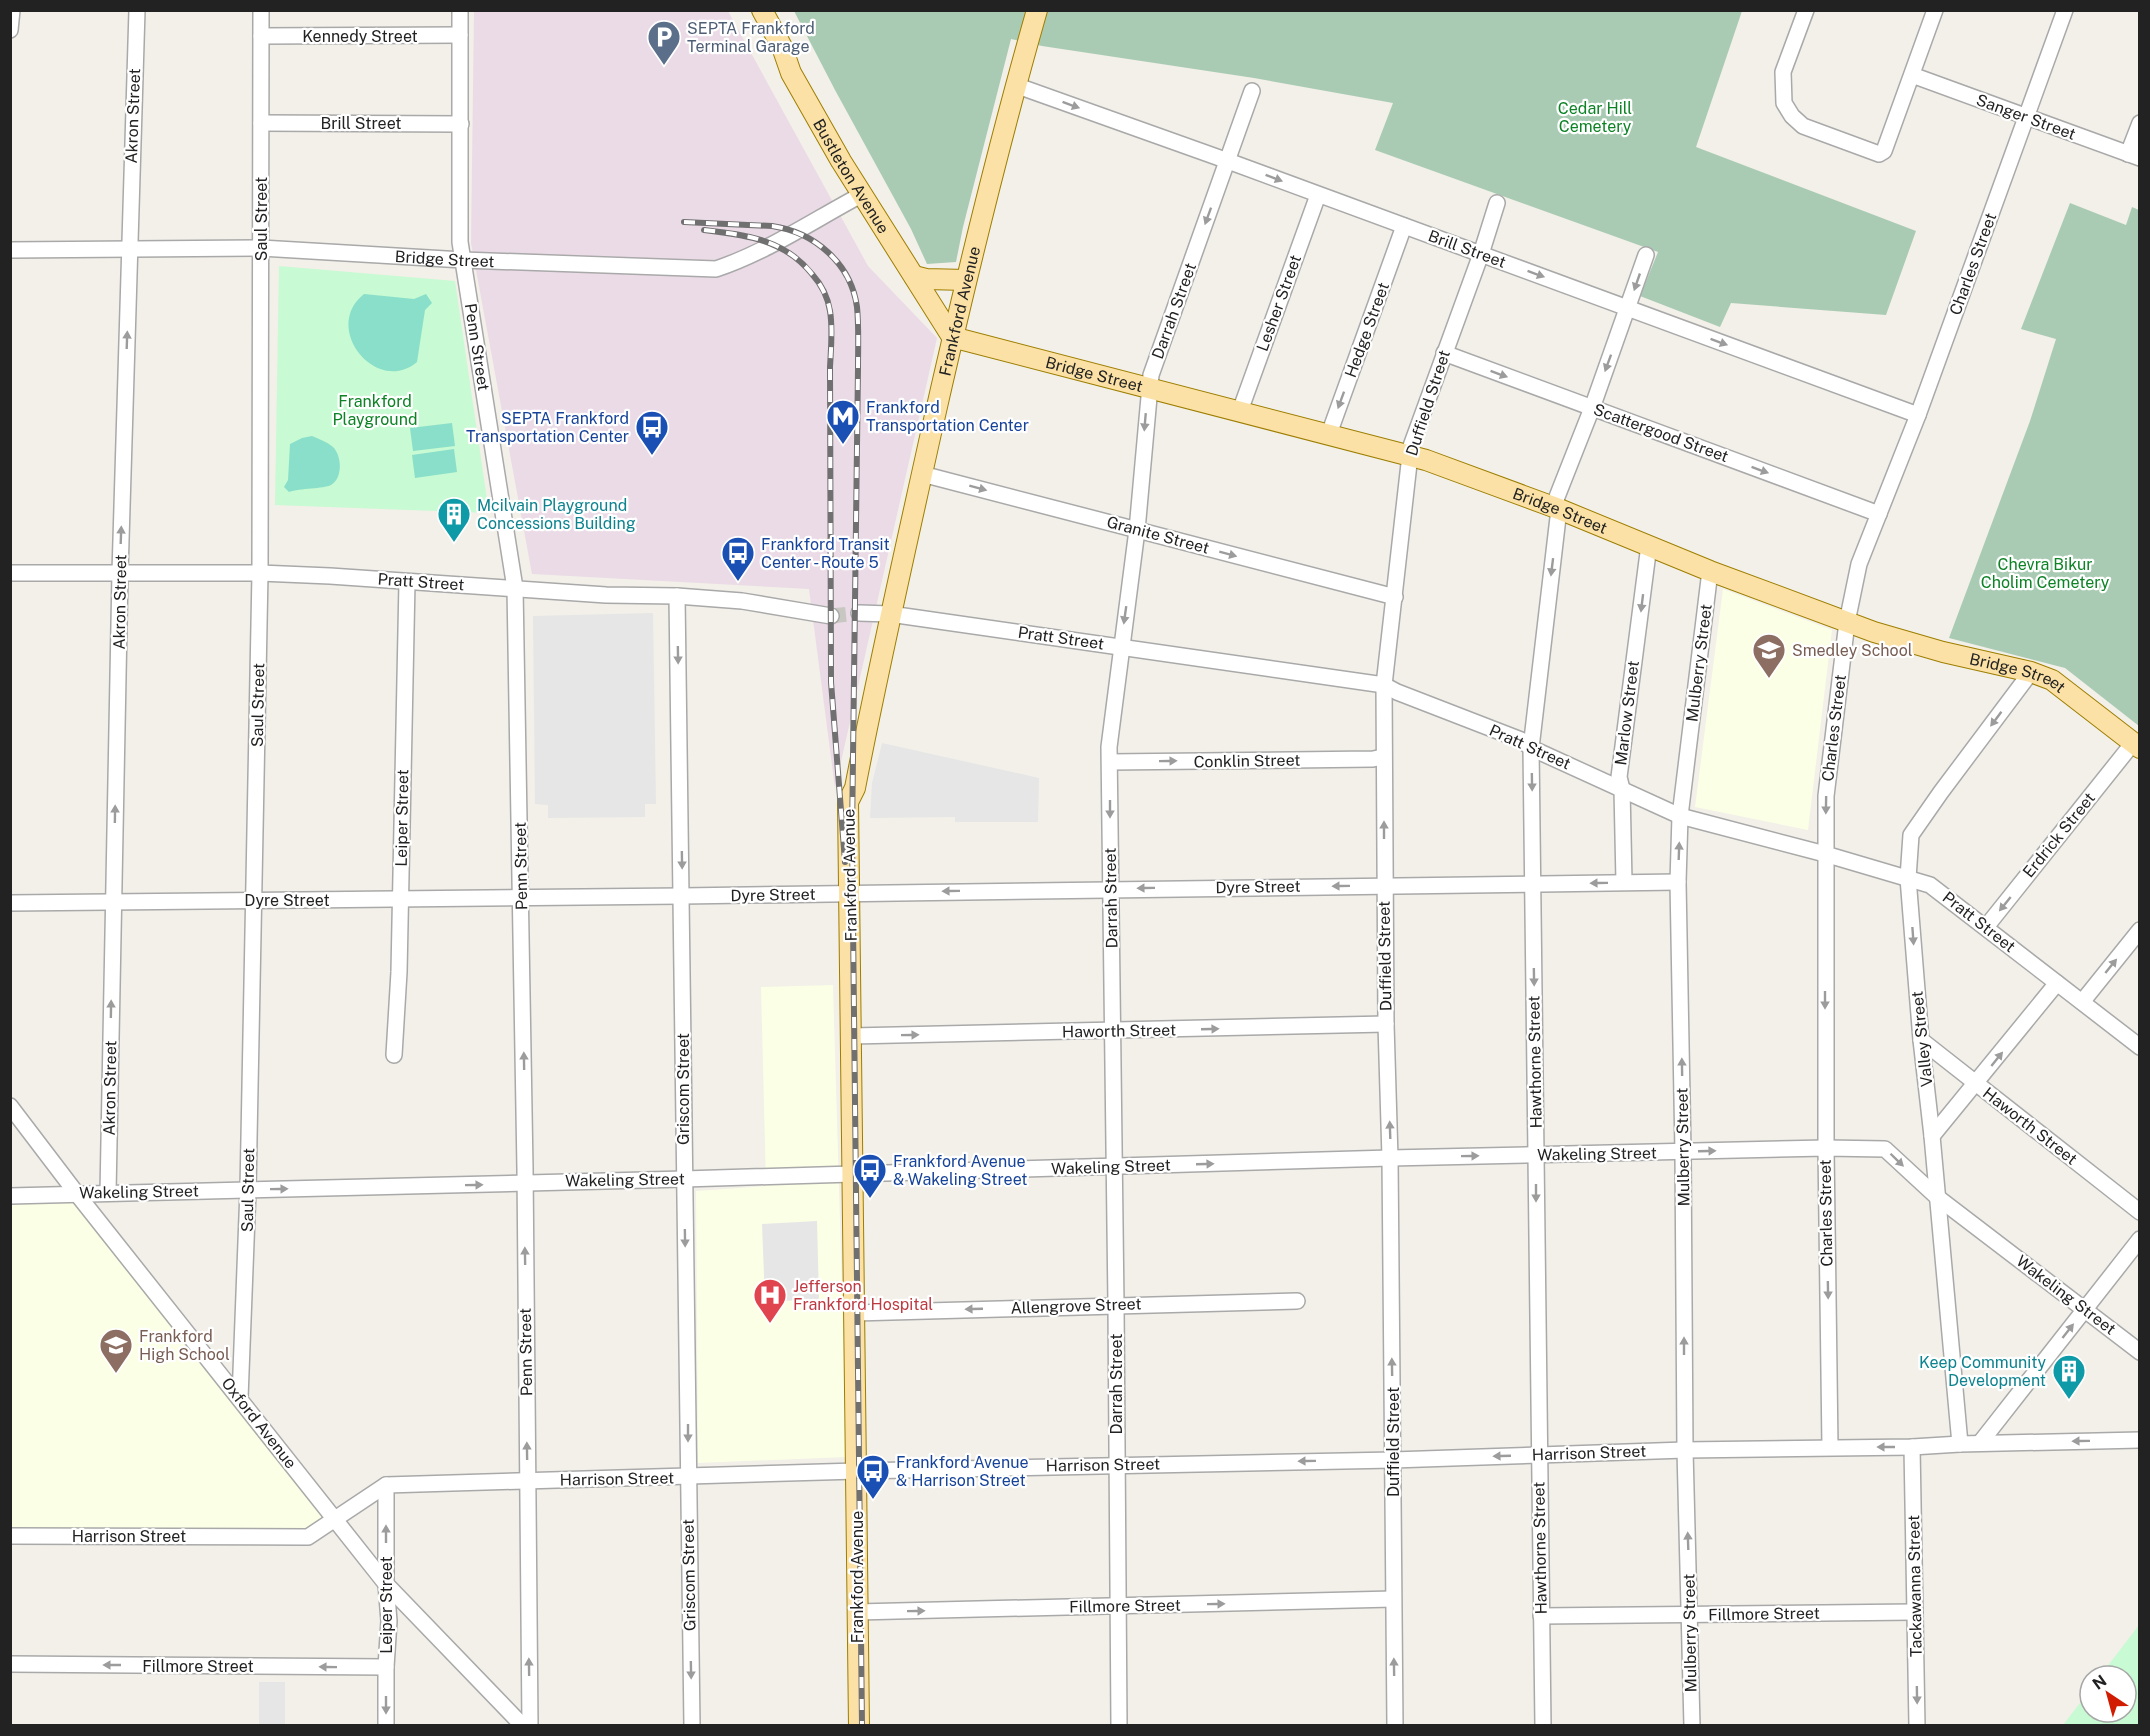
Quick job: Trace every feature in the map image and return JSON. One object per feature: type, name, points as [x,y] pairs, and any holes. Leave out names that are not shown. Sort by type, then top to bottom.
[{"type":"main road","name":"Bustleton Avenue","points":[[762,10],[782,47],[791,73],[861,195],[952,337]]},
{"type":"main road","name":"Frankford Avenue","points":[[858,1725],[848,802],[855,788],[890,614],[952,337],[1015,85],[1037,10]]},
{"type":"main road","points":[[914,276],[926,279],[966,280]]},
{"type":"main road","name":"Bridge Street","points":[[952,337],[1409,455],[1556,508],[1710,571],[1847,622],[1943,652],[2031,672],[2052,680],[2136,746]]},
{"type":"street","points":[[10,30],[12,10]]},
{"type":"street","name":"Akron Street","points":[[108,1193],[120,573],[137,10]]},
{"type":"street","name":"Saul Street","points":[[240,1398],[248,1190],[260,573],[261,10]]},
{"type":"street","name":"Penn Street","points":[[460,10],[460,242],[514,588],[522,898],[530,1725]]},
{"type":"street","points":[[1806,10],[1782,75],[1784,102],[1792,116],[1803,126],[1882,154],[1935,10]]},
{"type":"street","name":"Charles Street","points":[[1830,1447],[1826,1148],[1826,796],[1847,622],[1859,564],[1918,415],[2065,10]]},
{"type":"street","name":"Kennedy Street","points":[[261,36],[460,35]]},
{"type":"street","name":"Sanger Street","points":[[1912,75],[2134,156]]},
{"type":"street","name":"Brill Street","points":[[1015,85],[1918,415]]},
{"type":"street","name":"Darrah Street","points":[[1119,1725],[1109,747],[1137,530],[1148,386],[1252,91]]},
{"type":"street","name":"Brill Street","points":[[261,123],[461,124]]},
{"type":"street","points":[[2134,156],[2139,123]]},
{"type":"street","name":"Bridge Street","points":[[10,250],[261,248],[463,260],[716,269],[764,249],[861,195]]},
{"type":"street","name":"Lesher Street","points":[[1240,411],[1318,195]]},
{"type":"street","name":"Duffield Street","points":[[1395,1725],[1390,1158],[1384,886],[1384,685],[1409,455],[1497,203]]},
{"type":"street","name":"Hedge Street","points":[[1329,434],[1404,226]]},
{"type":"street","name":"Hawthorne Street","points":[[1543,1725],[1531,748],[1556,508],[1646,255]]},
{"type":"street","name":"Scattergood Street","points":[[1444,354],[1879,514]]},
{"type":"street","name":"Granite Street","points":[[922,474],[1395,597]]},
{"type":"street","name":"Marlow Street","points":[[1624,882],[1622,789],[1619,777],[1649,545]]},
{"type":"street","name":"Mulberry Street","points":[[1692,1725],[1685,1450],[1678,882],[1680,816],[1710,571]]},
{"type":"street","name":"Pratt Street","points":[[10,573],[260,573],[606,595],[677,596],[742,601],[831,616]]},
{"type":"street","name":"Leiper Street","points":[[394,1055],[399,972],[406,582]]},
{"type":"street","name":"Griscom Street","points":[[677,596],[692,1725]]},
{"type":"street","name":"Pratt Street","points":[[859,614],[890,614],[1384,685],[1396,692],[1521,740],[1531,748],[1680,816],[1825,854],[1930,885],[2139,1047]]},
{"type":"street","name":"Valley Street","points":[[1960,1444],[1921,1040],[1908,878],[1911,835],[2031,672]]},
{"type":"street","name":"Erdrick Street","points":[[1986,927],[2136,746]]},
{"type":"street","name":"Conklin Street","points":[[1110,762],[1373,759],[1383,757]]},
{"type":"street","name":"Dyre Street","points":[[10,903],[1678,882]]},
{"type":"street","points":[[2082,1002],[2139,930]]},
{"type":"street","points":[[1932,1136],[1977,1084],[2057,983]]},
{"type":"street","name":"Haworth Street","points":[[852,1036],[1112,1032],[1386,1024]]},
{"type":"street","name":"Haworth Street","points":[[1921,1040],[2139,1212]]},
{"type":"street","name":"Oxford Avenue","points":[[10,1106],[386,1584],[523,1725]]},
{"type":"street","name":"Wakeling Street","points":[[10,1196],[1390,1158],[1826,1148],[1886,1149],[1937,1197],[2085,1308],[2139,1352]]},
{"type":"street","points":[[1980,1443],[2139,1239]]},
{"type":"street","name":"Allengrove Street","points":[[855,1313],[1297,1301]]},
{"type":"street","name":"Harrison Street","points":[[10,1536],[308,1537],[386,1485],[688,1478],[856,1471],[1393,1460],[1685,1450],[1912,1447],[1980,1443],[2139,1440]]},
{"type":"street","name":"Tackawanna Street","points":[[1912,1447],[1917,1725]]},
{"type":"street","name":"Leiper Street","points":[[386,1485],[386,1584],[389,1621],[386,1725]]},
{"type":"street","name":"Fillmore Street","points":[[857,1612],[1393,1599]]},
{"type":"street","name":"Fillmore Street","points":[[1541,1616],[1916,1612]]},
{"type":"street","name":"Fillmore Street","points":[[10,1664],[386,1667]]},
{"type":"shaded area","name":"SEPTA Frankford Transportation Center","points":[[474,11],[728,11],[868,266],[937,338],[835,788],[809,589],[532,574],[471,243]]},
{"type":"shaded area","name":"Smedley School","points":[[1723,589],[1832,630],[1808,830],[1695,807]]},
{"type":"shaded area","points":[[653,613],[656,804],[645,804],[645,817],[548,818],[548,805],[535,804],[533,616]]},
{"type":"shaded area","points":[[882,743],[1039,778],[1038,822],[955,822],[955,817],[870,818],[872,783]]},
{"type":"shaded area","name":"Jefferson Frankford Hospital","points":[[833,985],[847,1457],[698,1463],[696,1191],[766,1186],[761,987]]},
{"type":"shaded area","name":"Frankford High School","points":[[77,1194],[334,1520],[308,1537],[11,1536],[10,1196]]},
{"type":"shaded area","points":[[817,1221],[819,1299],[765,1302],[762,1224]]},
{"type":"shaded area","points":[[259,1682],[285,1682],[285,1725],[259,1725]]},
{"type":"green space","name":"Cedar Hill Cemetery","points":[[794,11],[1742,11],[1696,147],[1916,231],[1886,315],[1731,303],[1720,327],[1640,296],[1658,252],[1375,150],[1393,103],[1011,39],[956,262],[927,264],[911,229]]},
{"type":"green space","name":"Chevra Bikur Cholim Cemetery","points":[[2070,203],[2126,225],[2132,207],[2139,210],[2139,726],[2065,668],[1949,638],[2030,421],[2056,339],[2021,329]]},
{"type":"green space","name":"Frankford Playground","points":[[279,266],[455,281],[489,513],[275,505]]},
{"type":"green space","points":[[364,294],[414,299],[426,294],[432,303],[425,310],[417,362],[401,370],[386,370],[371,364],[359,354],[351,339],[349,324],[352,308]]},
{"type":"green space","points":[[452,423],[455,446],[413,451],[410,428]]},
{"type":"green space","points":[[312,436],[333,447],[336,451],[340,467],[338,477],[331,485],[289,492],[284,487],[288,480],[290,444]]},
{"type":"green space","points":[[454,449],[457,472],[415,478],[412,455]]},
{"type":"green space","points":[[2139,1625],[2139,1725],[2063,1725],[2078,1706],[2078,1724],[2138,1724],[2138,1664],[2109,1664]]},
{"type":"tunnel","points":[[831,616],[859,613]]},
{"type":"railway","points":[[684,222],[772,226],[802,235],[828,252],[839,264],[853,291],[857,307],[852,835],[862,1726]]},
{"type":"railway","points":[[704,230],[749,237],[777,246],[789,253],[801,262],[815,278],[824,291],[829,306],[832,332],[830,367],[831,682],[845,862]]},
{"type":"place","name":"SEPTA Frankford Terminal Garage","points":[[664,66]]},
{"type":"place","name":"Frankford Transportation Center","points":[[843,445]]},
{"type":"place","name":"SEPTA Frankford Transportation Center","points":[[652,456]]},
{"type":"place","name":"Mcilvain Playground Concessions Building","points":[[454,543]]},
{"type":"place","name":"Frankford Transit Center - Route 5","points":[[738,582]]},
{"type":"place","name":"Smedley School","points":[[1769,679]]},
{"type":"place","name":"Frankford Avenue & Wakeling Street","points":[[870,1199]]},
{"type":"place","name":"Jefferson Frankford Hospital","points":[[770,1324]]},
{"type":"place","name":"Frankford High School","points":[[116,1374]]},
{"type":"place","name":"Keep Community Development","points":[[2069,1400]]},
{"type":"place","name":"Frankford Avenue & Harrison Street","points":[[873,1500]]}]
